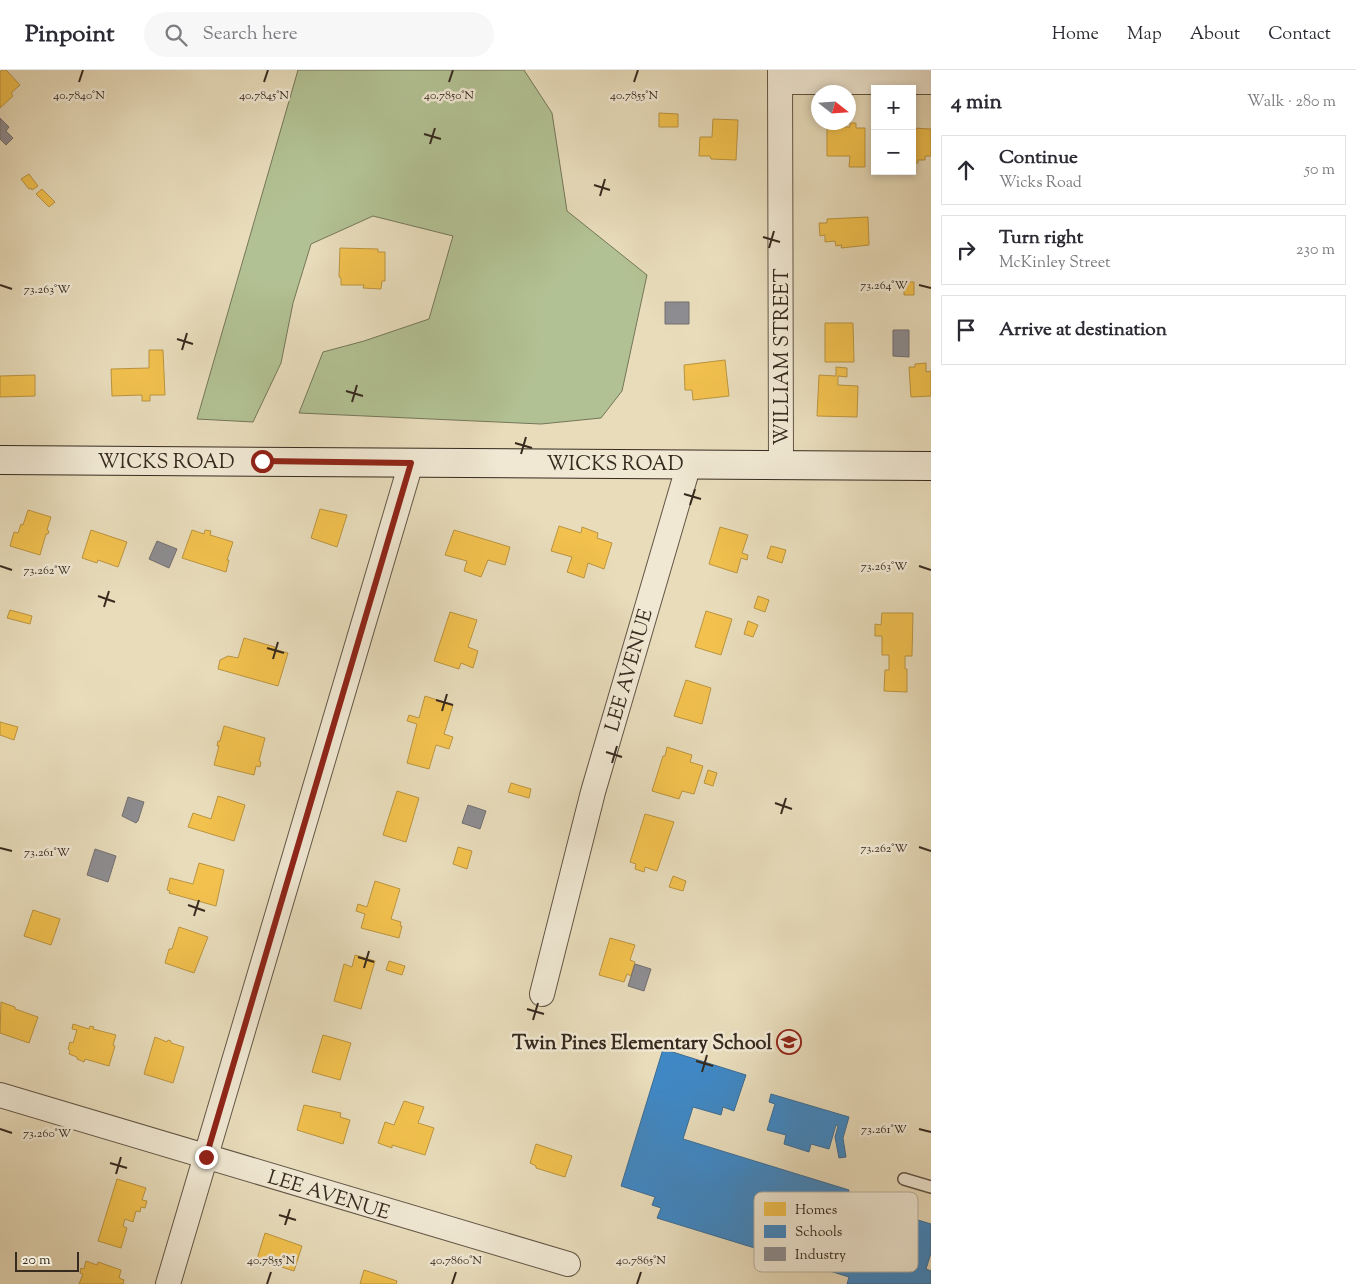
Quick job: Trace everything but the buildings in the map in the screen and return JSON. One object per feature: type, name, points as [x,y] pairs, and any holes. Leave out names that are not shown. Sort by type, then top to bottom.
[{"type":"main road","name":"WICKS ROAD","points":[[0,460],[931,466]]},
{"type":"street","points":[[780,76],[931,82]]},
{"type":"street","name":"WILLIAM STREET","points":[[780,76],[781,464]]},
{"type":"street","points":[[168,1284],[411,463]]},
{"type":"street","name":"LEE AVENUE","points":[[542,994],[593,792],[689,464]]},
{"type":"street","name":"LEE AVENUE","points":[[0,1095],[568,1264]]},
{"type":"lane","points":[[904,1179],[931,1187]]},
{"type":"green space","points":[[298,70],[524,70],[552,113],[567,211],[647,275],[622,391],[601,418],[541,424],[299,413],[323,352],[364,341],[429,319],[453,236],[373,216],[311,244],[293,303],[281,363],[253,422],[197,419]]},
{"type":"place","name":"Twin Pines Elementary School","points":[[789,1042]]},
{"type":"route","points":[[206,1157],[411,463],[262,461]]}]
